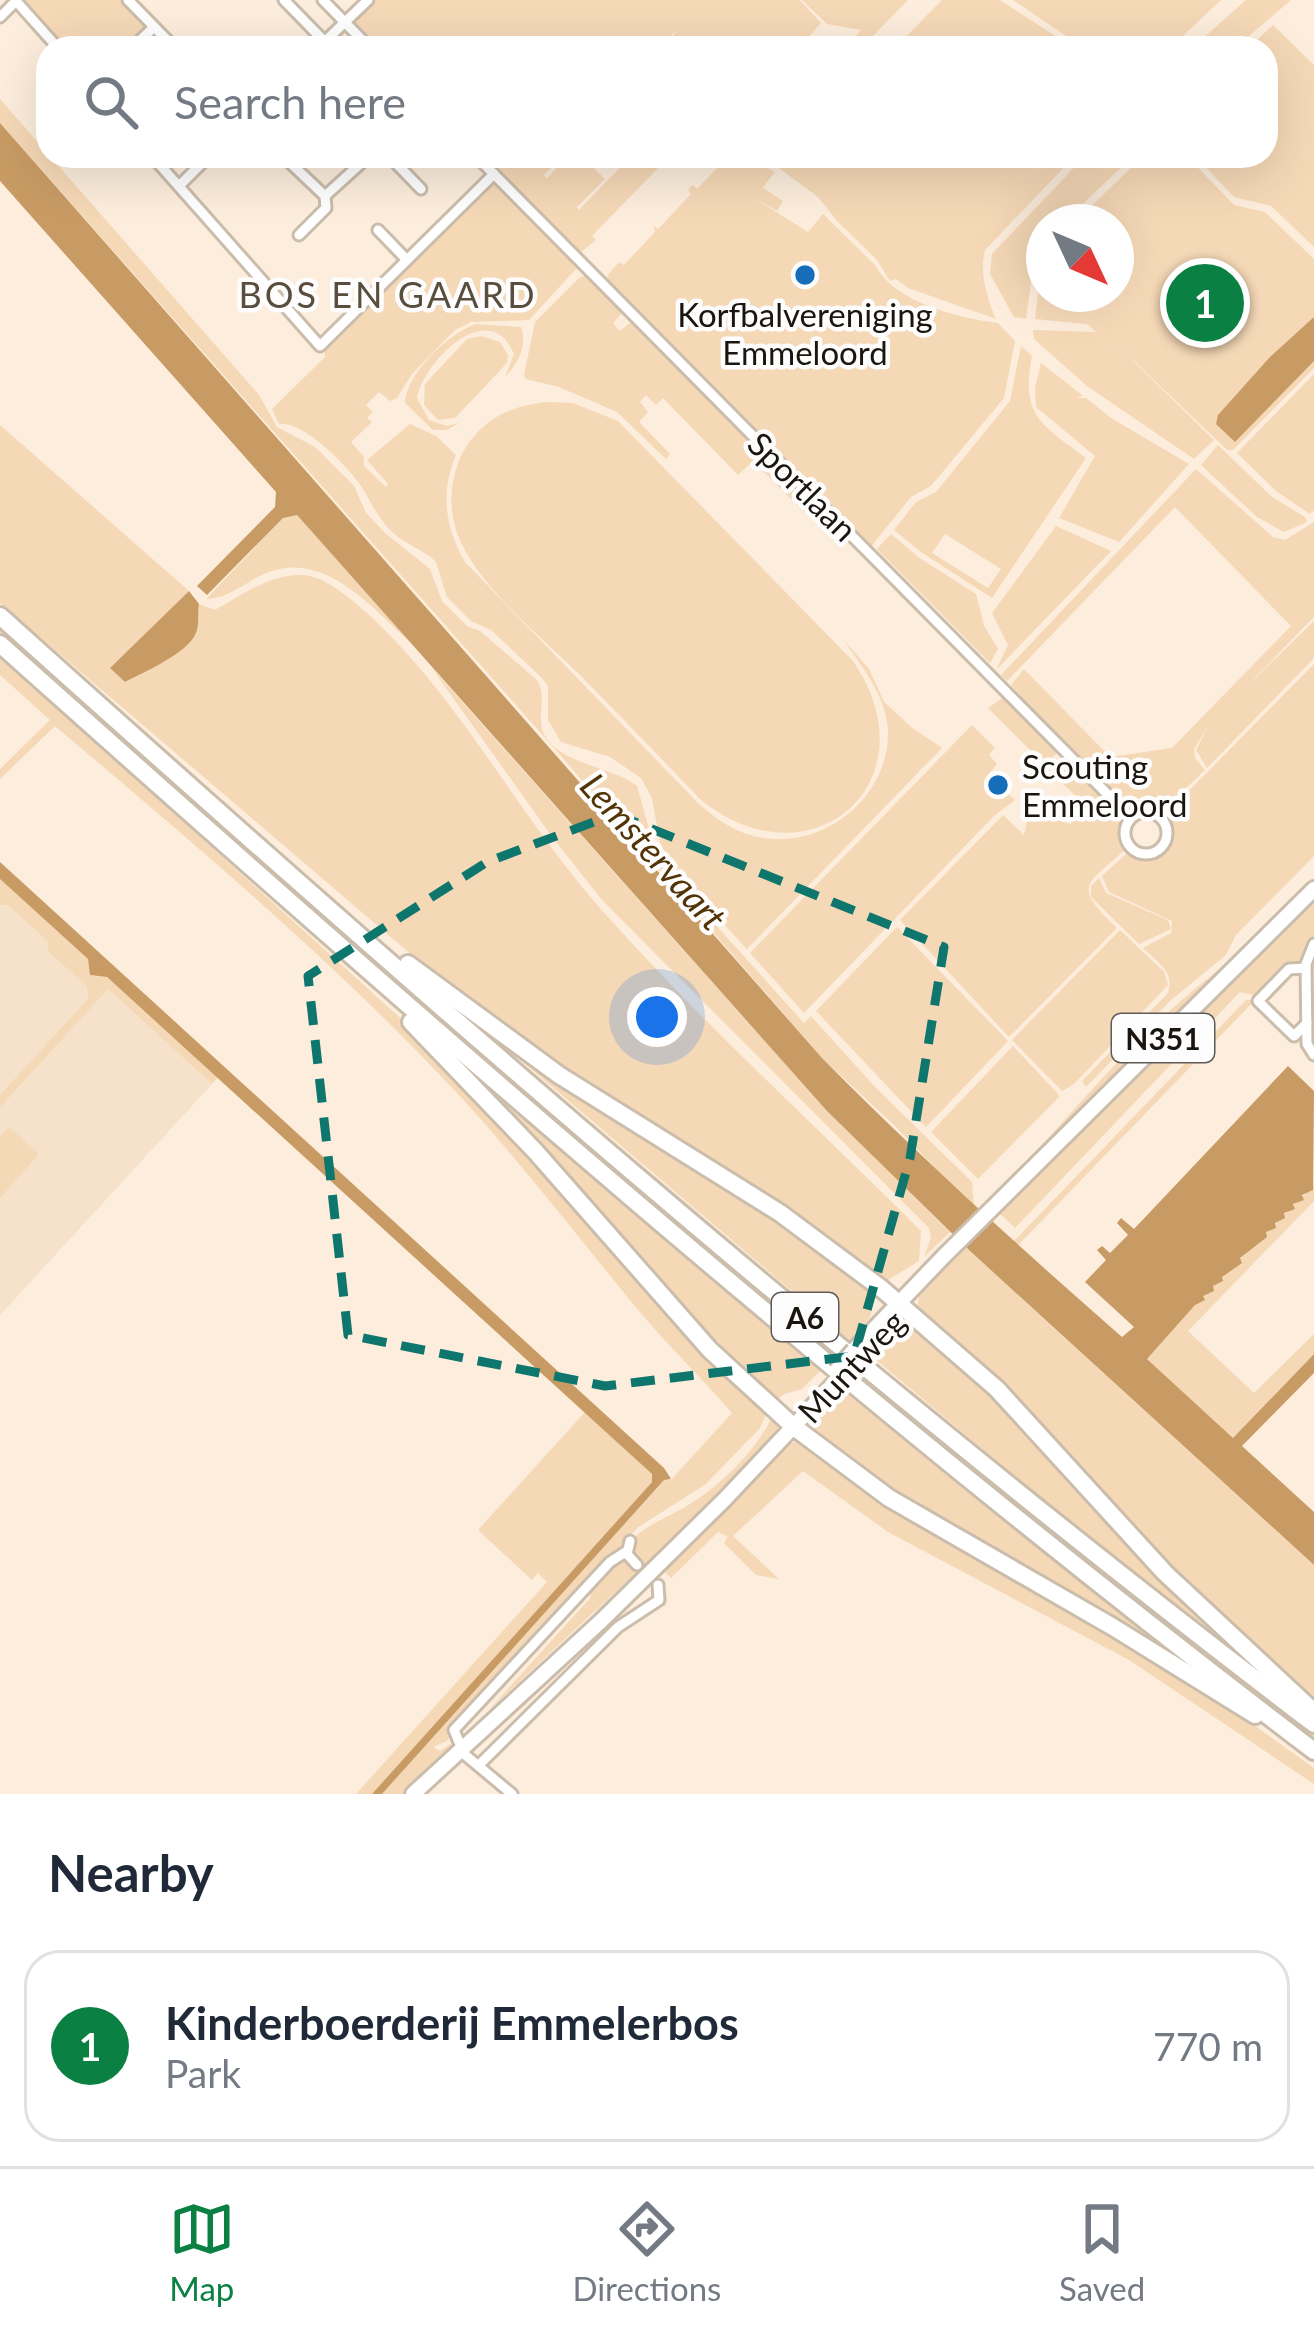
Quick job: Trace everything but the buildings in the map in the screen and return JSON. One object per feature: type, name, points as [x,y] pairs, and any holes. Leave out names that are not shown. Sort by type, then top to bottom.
[{"type":"highway","name":"A6","points":[[0,616],[596,1141],[1046,1515],[1314,1724]]},
{"type":"highway","name":"A6","points":[[0,644],[359,963],[823,1359],[1314,1751]]},
{"type":"highway","name":"A6","points":[[310,892],[520,1048],[800,1226],[902,1306],[997,1389],[1165,1573],[1314,1712]]},
{"type":"highway","name":"A6","points":[[359,963],[546,1164],[684,1323],[792,1424],[904,1507],[1291,1734]]},
{"type":"main road","name":"Muntweg","points":[[416,1794],[471,1755],[696,1525],[1000,1202],[1314,885]]},
{"type":"street","points":[[128,0],[163,36]]},
{"type":"street","points":[[284,0],[314,36]]},
{"type":"street","points":[[323,0],[358,36]]},
{"type":"street","points":[[331,36],[368,0]]},
{"type":"street","points":[[0,17],[16,1],[47,36]]},
{"type":"street","points":[[145,36],[154,27]]},
{"type":"street","points":[[162,168],[320,346],[494,174]]},
{"type":"street","points":[[178,186],[197,168]]},
{"type":"street","points":[[296,168],[325,196],[326,208],[299,235]]},
{"type":"street","points":[[325,196],[356,168]]},
{"type":"street","points":[[401,168],[421,189]]},
{"type":"street","name":"Sportlaan","points":[[488,168],[1130,817]]},
{"type":"street","points":[[378,230],[407,260]]},
{"type":"street","name":"Sportlaan","points":[[1154,814],[1162,818],[1166,836],[1159,850],[1145,854],[1130,848],[1126,830],[1130,817],[1154,814]]},
{"type":"street","points":[[1314,944],[1306,955],[1306,1023],[1308,1046],[1314,1055]]},
{"type":"street","points":[[1306,968],[1289,969],[1258,1001],[1294,1036],[1306,1023]]},
{"type":"street","name":"Muntweg","points":[[637,1565],[628,1546],[456,1727],[454,1738],[471,1755],[615,1629],[659,1600],[658,1585]]},
{"type":"street","points":[[471,1755],[512,1794]]},
{"type":"highlighted area","points":[[615,814],[944,947],[910,1158],[854,1356],[605,1386],[348,1335],[308,976],[487,862]]},
{"type":"shaded area","points":[[20,0],[124,0],[147,28],[139,36],[52,36]]},
{"type":"shaded area","points":[[373,0],[800,0],[821,23],[810,36],[673,36],[677,29],[671,36],[368,36],[353,22]]},
{"type":"shaded area","points":[[802,0],[908,0],[873,36],[856,36],[861,30],[827,24]]},
{"type":"shaded area","points":[[942,0],[1000,0],[1056,36],[907,36]]},
{"type":"shaded area","points":[[1013,0],[1221,0],[1183,36],[1066,36]]},
{"type":"shaded area","points":[[1246,0],[1291,0],[1249,36],[1206,36]]},
{"type":"shaded area","points":[[1273,25],[1314,65],[1314,247],[1271,206],[1234,197],[1206,168],[1278,168],[1278,36],[1261,36]]},
{"type":"shaded area","points":[[0,99],[36,140],[36,164],[0,123]]},
{"type":"shaded area","points":[[0,123],[822,1058],[969,1200],[1122,1337],[1134,1327],[1085,1282],[1106,1260],[1097,1250],[1102,1246],[1110,1253],[1128,1235],[1117,1223],[1121,1218],[1134,1229],[1288,1066],[1314,1091],[1313,1190],[1293,1204],[1295,1209],[1284,1213],[1276,1228],[1240,1258],[1242,1263],[1203,1296],[1205,1300],[1195,1305],[1147,1359],[1233,1438],[1314,1354],[1314,1373],[1242,1446],[1314,1512],[1314,1565],[971,1252],[827,1111],[297,515],[283,518],[207,595],[197,586],[275,507],[276,492],[0,181]]},
{"type":"shaded area","points":[[40,168],[60,168],[259,395],[277,427],[315,447],[354,486],[366,513],[430,569],[442,601],[537,680],[542,729],[553,746],[637,786],[658,861],[804,1023],[811,1016],[972,1182],[974,1208],[822,1058]]},
{"type":"shaded area","points":[[551,168],[544,175],[547,178],[557,168],[594,168],[605,179],[579,210],[619,168],[658,168],[581,252],[497,171]]},
{"type":"shaded area","points":[[717,168],[768,168],[775,172],[760,191],[763,188],[783,201],[777,211],[755,199],[808,232],[823,214],[898,290],[948,313],[998,323],[1015,341],[1004,398],[931,486],[911,497],[869,549],[609,284],[607,276],[655,232],[653,225],[658,229],[691,194],[692,185],[697,189]]},
{"type":"shaded area","points":[[779,168],[1064,168],[985,250],[983,277],[996,319],[908,288],[896,279],[890,281],[877,260],[818,197]]},
{"type":"shaded area","points":[[1074,168],[1120,168],[1083,204],[1039,204]]},
{"type":"shaded area","points":[[1131,168],[1199,168],[1234,205],[1265,212],[1314,259],[1314,368],[1233,450],[1227,450],[1108,336],[1214,440],[1194,459],[1087,386],[1034,339],[1033,330],[1096,332],[1087,324],[1035,319],[1036,312],[1134,312],[1134,204],[1094,204]]},
{"type":"shaded area","points":[[492,182],[577,268],[529,320],[471,322],[455,330],[412,374],[397,398],[390,401],[379,392],[366,405],[373,412],[367,418],[372,422],[351,442],[364,457],[364,466],[386,487],[367,460],[410,424],[436,436],[456,455],[447,510],[465,562],[698,803],[738,831],[779,839],[826,828],[864,798],[877,778],[886,755],[886,717],[872,682],[844,640],[869,669],[884,702],[942,748],[747,949],[663,859],[652,798],[641,778],[610,757],[561,742],[548,720],[548,686],[541,677],[447,597],[436,562],[390,530],[333,454],[299,429],[279,424],[272,409],[325,357],[324,345]]},
{"type":"shaded area","points":[[1026,218],[1026,319],[1014,317],[990,274],[992,254]]},
{"type":"shaded area","points":[[589,275],[619,303],[623,312],[613,323],[620,331],[632,321],[817,503],[808,516],[753,461],[738,475],[663,398],[656,405],[646,395],[640,402],[648,412],[639,422],[670,454],[666,459],[617,412],[559,387],[526,379],[535,322],[580,277]]},
{"type":"shaded area","points":[[1314,317],[1314,361],[1235,442],[1216,424],[1218,415]]},
{"type":"shaded area","points":[[476,324],[521,327],[520,354],[505,377],[514,354],[503,337],[489,331],[459,340],[444,353],[417,398],[429,420],[447,426],[459,423],[447,430],[433,430],[405,403],[407,392],[431,356]]},
{"type":"shaded area","points":[[481,336],[500,342],[507,363],[455,418],[438,420],[424,405],[425,384],[467,339]]},
{"type":"shaded area","points":[[1021,346],[1032,356],[1029,393],[1038,417],[1086,458],[992,598],[894,530],[916,502],[936,492],[1010,401]],"holes":[[[945,534],[1001,569],[988,588],[932,553]]]},
{"type":"shaded area","points":[[1041,363],[1083,396],[1076,398],[1086,398],[1189,464],[1119,542],[1059,518],[1095,456],[1036,407]]},
{"type":"shaded area","points":[[1314,374],[1314,510],[1310,514],[1276,491],[1237,453]]},
{"type":"shaded area","points":[[546,402],[573,403],[618,421],[853,661],[875,705],[879,746],[870,781],[849,809],[819,827],[783,833],[743,825],[701,800],[478,571],[457,533],[452,513],[453,482],[463,452],[488,423],[509,411]]},
{"type":"shaded area","points":[[0,425],[189,591],[110,668],[125,682],[189,642],[199,604],[215,610],[282,577],[310,576],[324,581],[365,611],[427,677],[599,907],[717,1031],[921,1231],[919,1261],[883,1283],[795,1214],[628,1111],[447,985],[0,603]]},
{"type":"shaded area","points":[[1218,445],[1272,497],[1307,522],[1284,532],[1257,517],[1201,465]]},
{"type":"shaded area","points":[[1196,469],[1273,537],[1285,540],[1314,522],[1314,617],[1242,691],[1314,621],[1314,658],[1207,768],[1196,750],[1208,726],[1194,749],[1205,770],[1163,810],[1133,812],[1106,790],[1011,685],[1024,669],[1110,757],[1172,748],[1291,626],[1175,507],[1007,681],[1001,675]]},
{"type":"shaded area","points":[[297,515],[409,641],[344,585],[307,569],[266,573],[230,593],[206,599],[283,518]]},
{"type":"shaded area","points":[[1056,526],[1111,551],[996,670],[1008,645],[992,613]]},
{"type":"shaded area","points":[[891,534],[976,594],[984,626],[998,649],[990,663],[877,549]]},
{"type":"shaded area","points":[[189,591],[199,604],[191,640],[165,661],[125,682],[110,668]]},
{"type":"shaded area","points":[[0,623],[296,887],[1314,1731],[1314,1744],[1014,1510],[586,1152],[0,637]]},
{"type":"shaded area","points":[[0,656],[407,1024],[767,1412],[760,1428],[706,1484],[637,1528],[483,1698],[456,1721],[447,1741],[433,1747],[440,1751],[452,1743],[451,1754],[410,1794],[382,1794],[665,1479],[670,1481],[732,1413],[646,1319],[440,1075],[348,983],[203,852],[55,726],[0,779],[0,769],[50,720],[0,675]]},
{"type":"shaded area","points":[[1314,664],[1314,856],[1236,935],[1226,955],[1171,1000],[1086,1087],[1082,1081],[1169,987],[1164,968],[1143,948],[1171,933],[1172,921],[1109,892],[1102,876],[1127,853],[1162,848],[1166,814]]},
{"type":"shaded area","points":[[431,667],[827,1111],[950,1232],[924,1257],[931,1238],[929,1228],[602,900]]},
{"type":"shaded area","points":[[1007,695],[1058,751],[1046,766],[988,708]]},
{"type":"shaded area","points":[[972,725],[995,748],[989,755],[997,764],[988,775],[1015,800],[994,816],[804,1013],[750,953]]},
{"type":"shaded area","points":[[1066,757],[1124,815],[1126,849],[1089,886],[1094,903],[1117,928],[1009,1037],[900,920],[1003,815],[1024,835],[1027,822],[1039,815],[1071,824],[1077,797],[1050,772]]},
{"type":"shaded area","points":[[0,862],[671,1479],[664,1480],[382,1794],[372,1794],[652,1482],[652,1474],[107,977],[90,975],[88,959],[0,879]]},
{"type":"shaded area","points":[[1099,878],[1106,893],[1168,920],[1171,929],[1139,944],[1091,897],[1091,886]]},
{"type":"shaded area","points":[[0,879],[88,959],[93,976],[107,977],[218,1077],[212,1084],[108,989],[0,1107],[0,1095],[88,999],[87,986],[48,951],[48,941],[8,905],[0,905]]},
{"type":"shaded area","points":[[0,891],[212,1084],[0,1315]]},
{"type":"shaded area","points":[[1314,894],[1314,939],[1301,964],[1258,996],[1240,992],[1015,1228],[998,1212]]},
{"type":"shaded area","points":[[897,927],[1008,1041],[926,1127],[816,1011]]},
{"type":"shaded area","points":[[1120,930],[1164,972],[1168,985],[1062,1091],[1012,1040]]},
{"type":"shaded area","points":[[1235,958],[996,1196],[1139,1040]]},
{"type":"shaded area","points":[[434,986],[761,1201],[877,1289],[870,1317],[850,1341]]},
{"type":"shaded area","points":[[1246,1000],[1255,1000],[1017,1246],[1013,1242]]},
{"type":"shaded area","points":[[1013,1046],[1060,1096],[978,1179],[931,1132]]},
{"type":"shaded area","points":[[441,1047],[823,1368],[802,1389],[775,1402],[735,1369]]},
{"type":"shaded area","points":[[9,1127],[39,1154],[0,1198],[0,1137]]},
{"type":"shaded area","points":[[1314,1185],[1314,1201],[1188,1331],[1254,1393],[1314,1334],[1314,1354],[1233,1438],[1147,1359]]},
{"type":"shaded area","points":[[965,1247],[1314,1565],[1314,1702],[1235,1634],[917,1310],[919,1297]]},
{"type":"shaded area","points":[[901,1316],[968,1366],[1271,1681],[868,1353]]},
{"type":"shaded area","points":[[840,1383],[1205,1678],[939,1524],[814,1438],[803,1423]]},
{"type":"shaded area","points":[[585,1412],[652,1474],[652,1482],[372,1794],[356,1794],[547,1582],[538,1573],[532,1580],[478,1530]]},
{"type":"shaded area","points":[[774,1412],[779,1424],[774,1435],[646,1569],[633,1558],[633,1539],[727,1475],[750,1451]]},
{"type":"shaded area","points":[[800,1440],[995,1566],[1219,1700],[1314,1768],[1314,1784],[1129,1660],[888,1532],[803,1471],[733,1536],[779,1579],[756,1575],[724,1543],[728,1537],[718,1532],[671,1578],[665,1572],[653,1575],[787,1445]]},
{"type":"shaded area","points":[[621,1558],[639,1570],[488,1711],[591,1597],[588,1593]]},
{"type":"place","name":"Korfbalvereniging Emmeloord","points":[[805,275]]},
{"type":"place","name":"Kinderboerderij Emmelerbos","points":[[1205,303]]},
{"type":"place","name":"Scouting Emmeloord","points":[[998,785]]},
{"type":"district","name":"BOS EN GAARD","points":[[388,294]]},
{"type":"water label","name":"Lemstervaart","points":[[654,851]]}]
